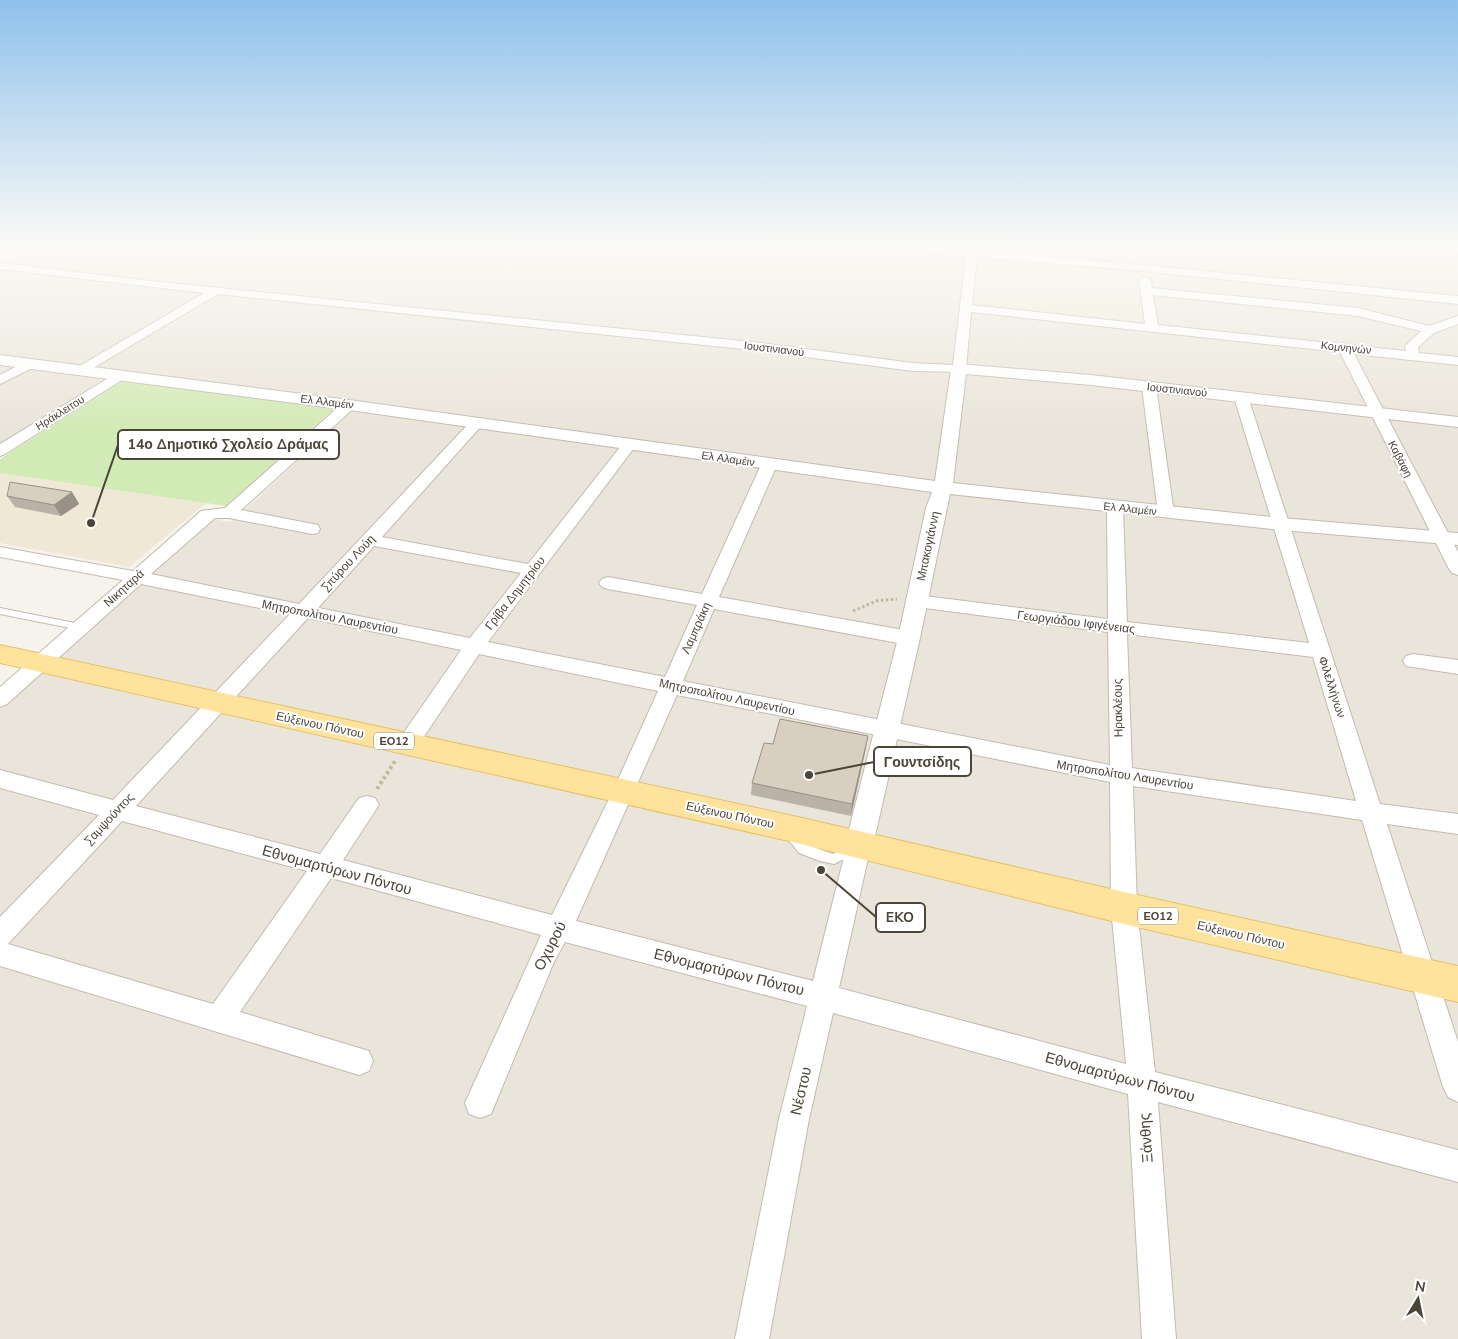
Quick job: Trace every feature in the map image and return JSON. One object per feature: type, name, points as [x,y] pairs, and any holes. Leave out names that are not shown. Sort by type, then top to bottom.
[{"type":"main road","name":"Εύξεινου Πόντου","points":[[0,654],[789,828],[1124,908],[1458,984]]},
{"type":"street","points":[[82,370],[188,306]]},
{"type":"street","name":"Ιουστινιανού","points":[[374,306],[752,346],[913,367],[988,370],[1458,422]]},
{"type":"street","points":[[1149,306],[1152,327]]},
{"type":"street","points":[[1303,306],[1358,312],[1430,330]]},
{"type":"street","name":"Κομνηνών","points":[[966,308],[1344,347],[1458,361]]},
{"type":"street","name":"Μπακογιάννη","points":[[859,845],[909,638],[936,508],[943,488],[966,308]]},
{"type":"street","points":[[1413,355],[1410,346],[1430,330],[1458,320]]},
{"type":"street","name":"Καβάφη","points":[[1344,347],[1376,412],[1450,538],[1458,569]]},
{"type":"street","name":"Ελ Αλαμέιν","points":[[0,360],[349,405],[943,488],[1166,513],[1450,538]]},
{"type":"street","points":[[0,380],[29,364]]},
{"type":"street","name":"Ηράκλειτου","points":[[0,451],[120,375]]},
{"type":"street","points":[[1149,387],[1166,513]]},
{"type":"street","name":"Φιλελλήνων","points":[[1241,397],[1320,651],[1425,977],[1458,1087]]},
{"type":"street","points":[[228,513],[349,405]]},
{"type":"street","name":"Σπύρου Λούη","points":[[219,702],[477,423]]},
{"type":"street","name":"Γρίβα Δημητρίου","points":[[407,744],[474,646],[629,445]]},
{"type":"street","name":"Λαμπράκη","points":[[624,792],[769,465]]},
{"type":"street","name":"Ηρακλέους","points":[[1115,507],[1124,908]]},
{"type":"street","points":[[228,513],[312,529]]},
{"type":"street","name":"Νικηταρά","points":[[0,699],[210,514],[228,513]]},
{"type":"street","points":[[370,540],[533,570]]},
{"type":"street","name":"Μητροπολίτου Λαυρεντίου","points":[[0,552],[671,685],[887,731],[1120,775],[1458,824]]},
{"type":"street","points":[[608,583],[909,638]]},
{"type":"street","name":"Γεωργιάδου Ιφιγένειας","points":[[917,601],[1320,651]]},
{"type":"street","points":[[1413,661],[1458,666]]},
{"type":"street","name":"Σαμψούντος","points":[[0,935],[219,702]]},
{"type":"street","name":"Εθνομαρτύρων Πόντου","points":[[0,779],[325,867],[824,997],[1458,1166]]},
{"type":"street","name":"Οχυρού","points":[[480,1103],[544,955],[570,907],[624,792]]},
{"type":"street","points":[[219,1019],[367,805]]},
{"type":"street","name":"Νέστου","points":[[752,1339],[794,1119],[859,845]]},
{"type":"street","name":"Ξάνθης","points":[[1124,908],[1142,1083],[1159,1339]]},
{"type":"street","points":[[0,954],[359,1061]]},
{"type":"lane","points":[[0,611],[80,627]]},
{"type":"path","points":[[840,626],[851,612],[876,601],[899,598],[917,601]]},
{"type":"path","points":[[367,805],[407,744]]},
{"type":"shaded area","points":[[0,306],[1458,306],[1458,1339],[0,1339],[0,708],[212,519],[231,522],[362,402],[119,370],[0,444]]},
{"type":"shaded area","points":[[986,306],[1138,306],[1140,321]]},
{"type":"shaded area","points":[[0,473],[206,503],[129,567],[0,543]]},
{"type":"green space","points":[[125,379],[336,407],[226,506],[0,473],[0,459]]},
{"type":"building","points":[[10,482],[72,492],[54,505],[7,496]]},
{"type":"building","points":[[780,719],[868,736],[852,804],[752,783],[764,743],[773,744]]},
{"type":"place","name":"14ο Δημοτικό Σχολείο Δράμας","points":[[91,523]]},
{"type":"place","name":"Γουντσίδης","points":[[809,775]]},
{"type":"place","name":"EKO","points":[[821,870]]}]
